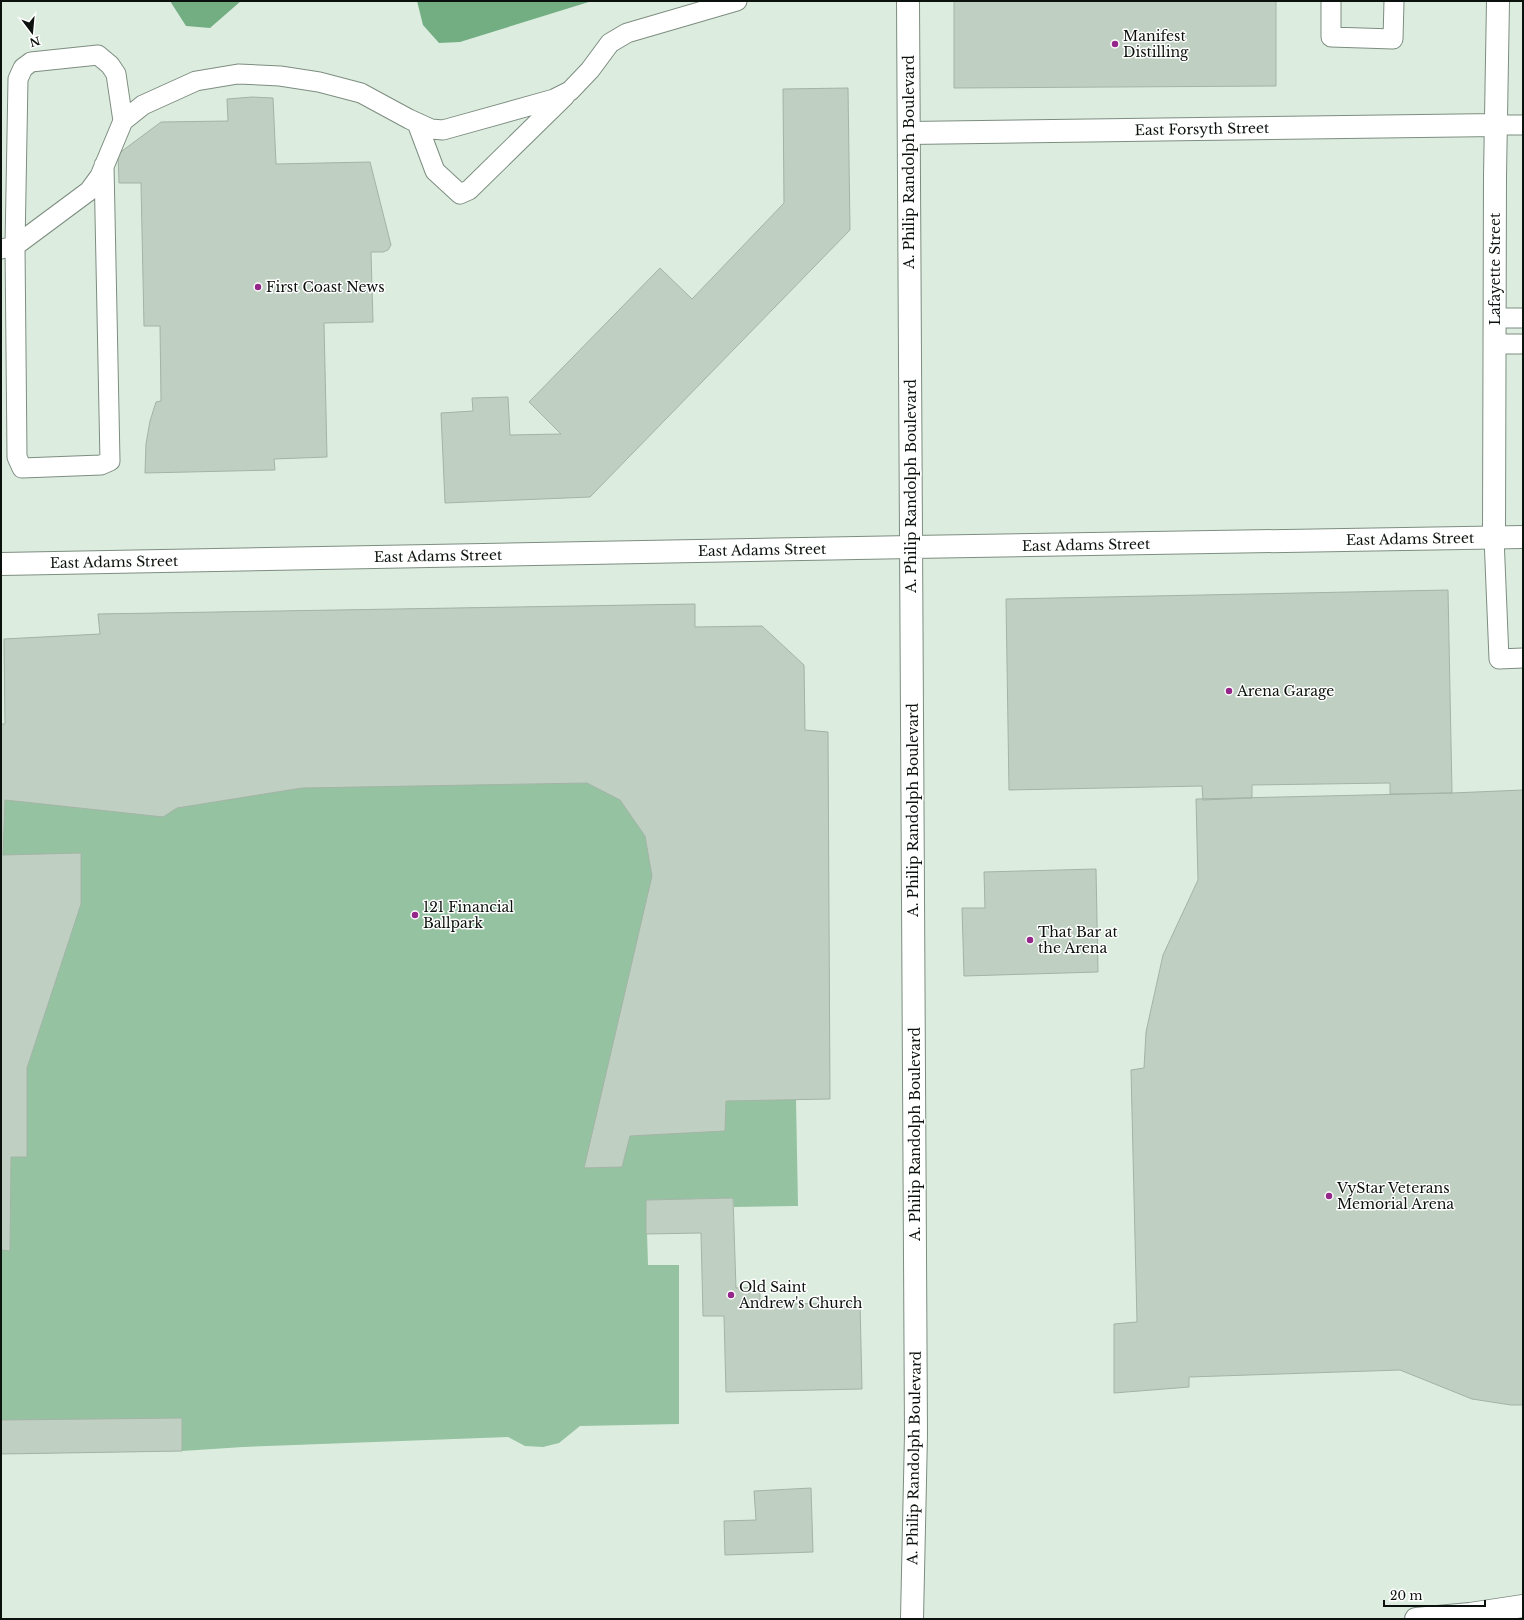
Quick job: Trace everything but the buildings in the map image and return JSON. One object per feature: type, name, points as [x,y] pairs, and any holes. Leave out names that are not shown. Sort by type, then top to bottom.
[{"type":"street","name":"A. Philip Randolph Boulevard","points":[[908,1],[916,1418],[912,1619]]},
{"type":"street","name":"Lafayette Street","points":[[1494,537],[1498,1]]},
{"type":"street","name":"East Forsyth Street","points":[[909,133],[1496,125]]},
{"type":"street","name":"East Adams Street","points":[[1,564],[1523,536]]},
{"type":"street","points":[[1416,1619],[1470,1617],[1523,1606]]},
{"type":"lane","points":[[417,123],[435,171],[460,194],[469,190],[570,91],[590,70],[610,44],[627,33],[737,1]]},
{"type":"lane","points":[[1331,1],[1331,37],[1393,39],[1394,1]]},
{"type":"lane","points":[[104,165],[110,461],[101,465],[22,468],[17,457],[8,247],[18,79],[23,68],[31,62],[98,55],[110,65],[116,74],[123,121]]},
{"type":"lane","points":[[8,247],[88,191],[100,176],[123,121],[143,105],[196,81],[238,74],[280,76],[311,80],[361,93],[417,123],[431,129],[442,130],[554,99],[570,91]]},
{"type":"lane","points":[[1496,125],[1523,125]]},
{"type":"lane","points":[[1496,318],[1523,318]]},
{"type":"lane","points":[[1495,344],[1523,344]]},
{"type":"lane","points":[[1494,537],[1499,659],[1523,658]]},
{"type":"shaded area","points":[[170,1],[241,1],[210,28],[186,26]]},
{"type":"shaded area","points":[[417,1],[592,1],[460,42],[439,43],[423,25]]},
{"type":"shaded area","name":"121 Financial Ballpark","points":[[695,604],[695,627],[804,665],[805,730],[828,732],[830,1099],[796,1099],[798,1206],[734,1207],[733,1198],[646,1200],[648,1265],[679,1265],[679,1424],[580,1426],[559,1443],[543,1447],[525,1446],[508,1437],[243,1447],[182,1451],[1,1454],[1,724],[5,724],[4,639],[100,634],[98,614]]},
{"type":"place","name":"Manifest Distilling","points":[[1115,44]]},
{"type":"place","name":"First Coast News","points":[[258,287]]},
{"type":"place","name":"Arena Garage","points":[[1229,691]]},
{"type":"place","name":"121 Financial Ballpark","points":[[415,915]]},
{"type":"place","name":"That Bar at the Arena","points":[[1030,940]]},
{"type":"place","name":"VyStar Veterans Memorial Arena","points":[[1329,1196]]},
{"type":"place","name":"Old Saint Andrew's Church","points":[[731,1295]]}]
